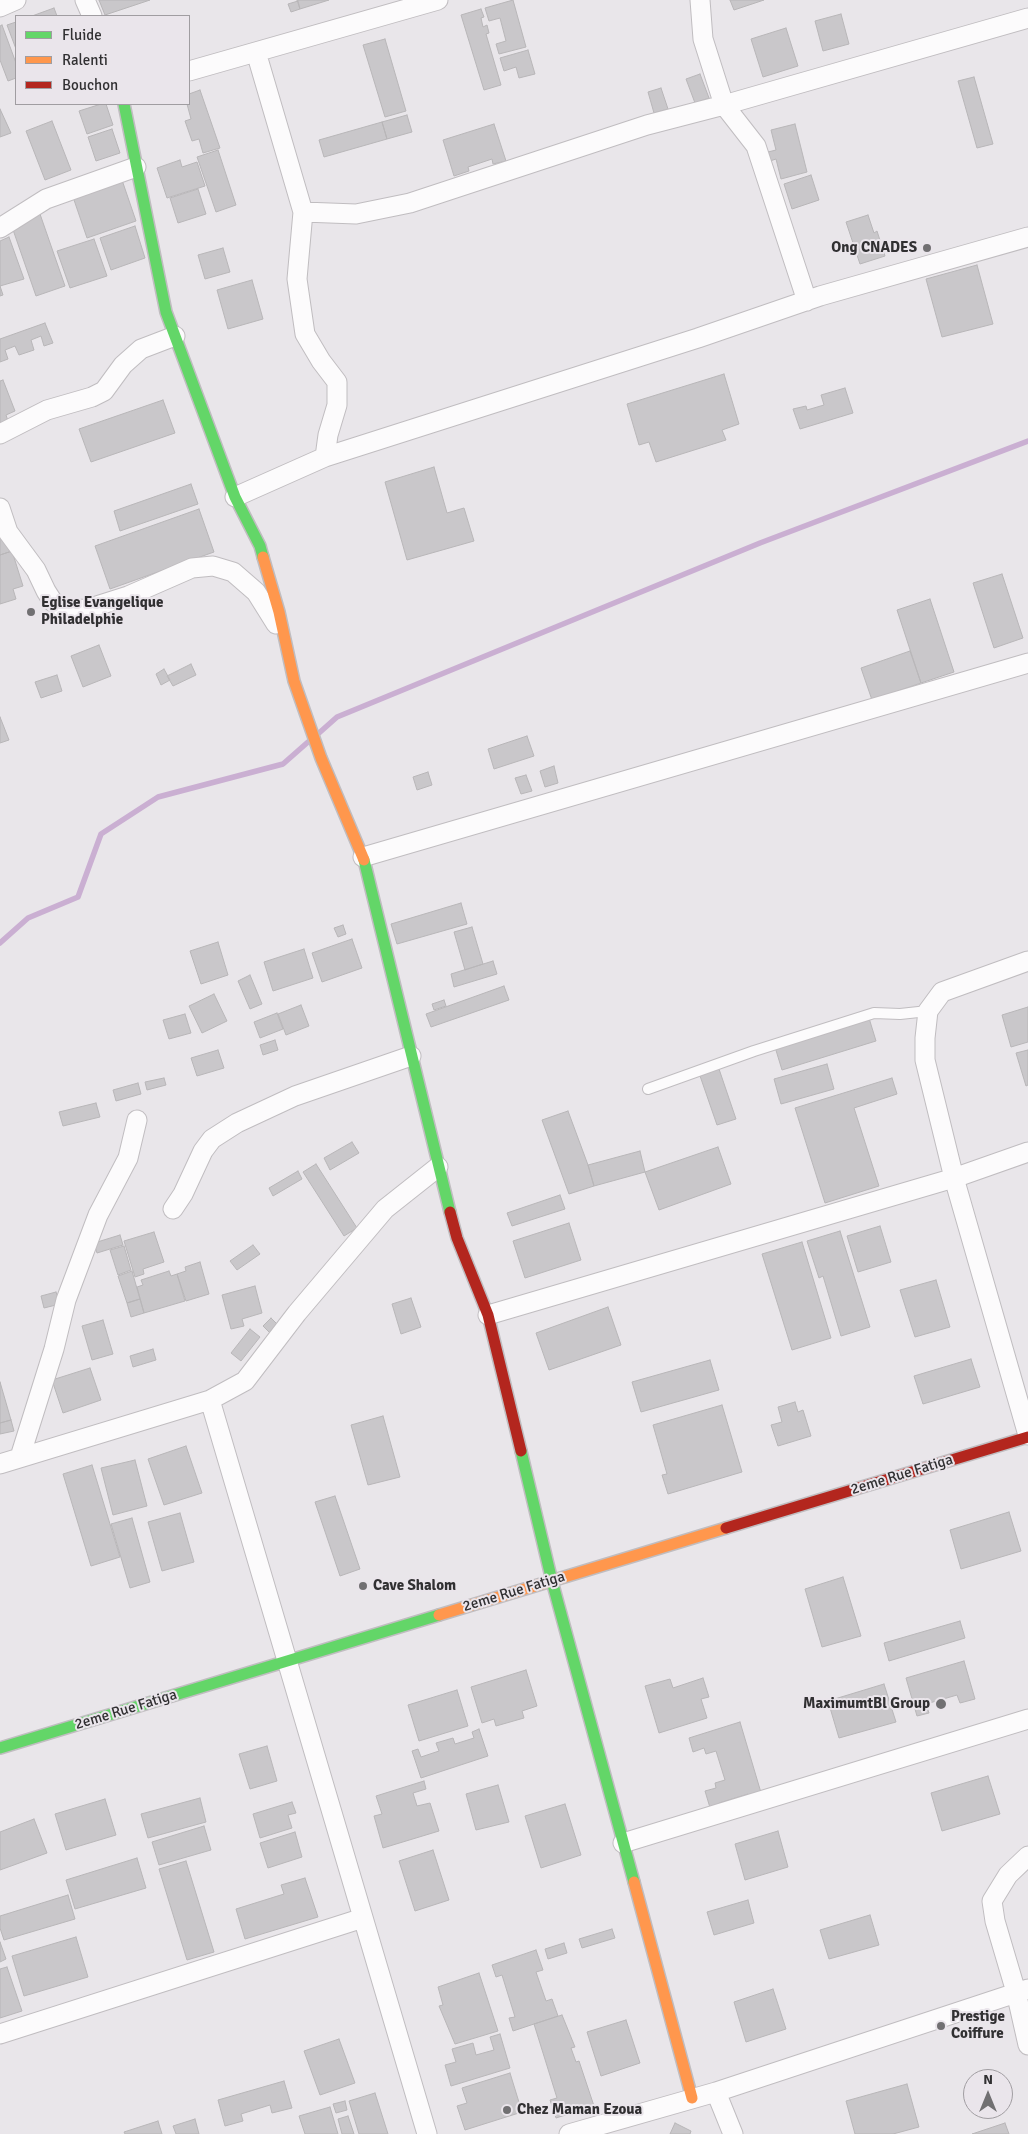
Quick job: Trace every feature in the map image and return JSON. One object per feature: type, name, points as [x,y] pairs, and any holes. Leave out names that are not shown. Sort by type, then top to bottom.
[{"type":"street","points":[[0,7],[16,0]]},
{"type":"street","points":[[85,0],[92,15]]},
{"type":"street","points":[[190,71],[438,0]]},
{"type":"street","points":[[700,0],[703,39],[724,105],[756,146],[807,301]]},
{"type":"street","points":[[303,212],[356,214],[410,203],[647,125],[724,105],[1028,18]]},
{"type":"street","points":[[256,52],[303,212],[297,279],[305,334],[321,361],[337,382],[337,405],[328,435],[325,456]]},
{"type":"street","points":[[124,105],[166,312],[235,497],[260,546],[279,612],[294,681],[321,758],[363,857],[438,1167],[458,1238],[488,1315],[552,1581],[692,2098]]},
{"type":"street","points":[[0,228],[46,199],[136,167]]},
{"type":"street","points":[[235,497],[325,456],[698,338],[807,301],[1028,237]]},
{"type":"street","points":[[0,434],[48,410],[92,397],[104,391],[123,366],[141,349],[175,336]]},
{"type":"street","points":[[0,508],[8,532],[36,570],[52,602],[67,610],[87,609],[128,596],[192,568],[213,566],[233,572],[256,592],[278,628],[287,648]]},
{"type":"street","points":[[363,857],[1028,662]]},
{"type":"street","points":[[1028,961],[942,992],[928,1011],[925,1060],[954,1178],[1028,1436]]},
{"type":"street","points":[[173,1209],[203,1150],[212,1139],[237,1123],[295,1096],[411,1056]]},
{"type":"street","points":[[20,1458],[54,1349],[66,1300],[98,1215],[128,1158],[137,1120]]},
{"type":"street","points":[[488,1315],[954,1178],[1028,1152]]},
{"type":"street","points":[[0,1464],[210,1400],[245,1381],[297,1313],[385,1209],[438,1167]]},
{"type":"street","points":[[210,1400],[427,2134]]},
{"type":"street","name":"2eme Rue Fatiga","points":[[0,1748],[1028,1436]]},
{"type":"street","points":[[623,1843],[1028,1719]]},
{"type":"street","points":[[1028,1856],[1008,1874],[992,1901],[995,1921],[1022,1990],[1028,2045]]},
{"type":"street","points":[[0,2034],[363,1918]]},
{"type":"street","points":[[569,2134],[716,2092],[1022,1990]]},
{"type":"street","points":[[716,2092],[733,2134]]},
{"type":"lane","points":[[648,1089],[754,1051],[874,1013],[900,1014],[928,1011]]},
{"type":"building","points":[[99,0],[150,0],[105,15]]},
{"type":"building","points":[[297,0],[329,0],[300,9]]},
{"type":"building","points":[[513,0],[526,47],[499,54],[496,44],[506,41],[500,18],[489,21],[485,8]]},
{"type":"building","points":[[730,0],[764,0],[734,10]]},
{"type":"building","points":[[298,1],[300,9],[291,12],[288,4]]},
{"type":"building","points":[[54,8],[57,15],[35,15]]},
{"type":"building","points":[[481,9],[484,17],[481,18],[483,27],[487,25],[489,33],[486,34],[501,85],[484,90],[461,15]]},
{"type":"building","points":[[841,14],[849,44],[823,51],[815,21]]},
{"type":"building","points":[[15,22],[15,46],[7,25]]},
{"type":"building","points":[[2,25],[15,60],[15,78],[8,81],[0,60],[0,26]]},
{"type":"building","points":[[786,28],[798,66],[763,77],[751,39]]},
{"type":"building","points":[[385,39],[406,111],[385,117],[363,45]]},
{"type":"building","points":[[528,50],[535,74],[519,78],[516,67],[504,71],[500,58]]},
{"type":"building","points":[[700,74],[709,98],[695,103],[686,79]]},
{"type":"building","points":[[974,77],[993,144],[977,148],[958,81]]},
{"type":"building","points":[[661,88],[668,109],[654,113],[648,92]]},
{"type":"building","points":[[200,90],[220,148],[203,153],[199,139],[192,141],[185,121],[191,119],[187,105],[190,105],[190,94]]},
{"type":"building","points":[[98,105],[106,105],[113,125],[87,134],[79,111]]},
{"type":"building","points":[[0,109],[11,133],[0,137]]},
{"type":"building","points":[[407,115],[412,132],[387,139],[382,122]]},
{"type":"building","points":[[52,121],[71,170],[45,180],[26,131]]},
{"type":"building","points":[[382,122],[387,139],[324,157],[319,140]]},
{"type":"building","points":[[494,124],[506,161],[493,164],[492,159],[468,167],[469,171],[454,176],[443,140]]},
{"type":"building","points":[[795,124],[807,172],[781,179],[776,159],[770,161],[768,152],[776,150],[771,130]]},
{"type":"building","points":[[112,129],[120,153],[96,161],[88,137]]},
{"type":"building","points":[[218,150],[236,205],[216,212],[197,157]]},
{"type":"building","points":[[180,160],[182,167],[197,162],[205,186],[167,198],[157,168]]},
{"type":"building","points":[[811,175],[819,200],[792,209],[784,184]]},
{"type":"building","points":[[122,180],[136,221],[87,238],[73,197]]},
{"type":"building","points":[[198,189],[206,214],[178,223],[170,198]]},
{"type":"building","points":[[40,214],[65,286],[36,296],[11,224]]},
{"type":"building","points":[[868,215],[874,233],[877,231],[885,256],[860,264],[846,222]]},
{"type":"building","points":[[135,226],[145,258],[111,270],[100,238]]},
{"type":"building","points":[[9,237],[24,279],[0,286],[0,241]]},
{"type":"building","points":[[94,239],[107,276],[70,288],[57,251]]},
{"type":"building","points":[[223,248],[230,272],[205,279],[198,255]]},
{"type":"building","points":[[977,265],[993,324],[942,337],[926,279]]},
{"type":"building","points":[[252,280],[263,319],[228,329],[217,290]]},
{"type":"building","points":[[45,323],[53,343],[44,346],[41,336],[31,340],[34,350],[19,355],[15,346],[5,350],[8,359],[0,362],[0,339]]},
{"type":"building","points":[[724,374],[739,424],[722,430],[726,440],[656,462],[649,442],[639,445],[627,404]]},
{"type":"building","points":[[3,380],[15,411],[6,415],[8,421],[0,424],[0,381]]},
{"type":"building","points":[[845,388],[853,413],[800,429],[793,409],[806,406],[807,410],[824,405],[821,395]]},
{"type":"building","points":[[163,400],[175,433],[91,462],[79,429]]},
{"type":"building","points":[[434,467],[447,513],[464,508],[474,541],[407,560],[385,482]]},
{"type":"building","points":[[191,484],[198,504],[120,531],[114,511]]},
{"type":"building","points":[[199,509],[214,552],[110,589],[95,546]]},
{"type":"building","points":[[0,534],[12,551],[0,555]]},
{"type":"building","points":[[12,551],[23,586],[13,589],[16,599],[0,604],[0,555]]},
{"type":"building","points":[[1002,574],[1023,638],[994,648],[973,583]]},
{"type":"building","points":[[930,599],[954,672],[921,683],[897,610]]},
{"type":"building","points":[[99,645],[111,676],[83,687],[71,656]]},
{"type":"building","points":[[910,651],[921,683],[872,700],[861,668]]},
{"type":"building","points":[[191,664],[196,675],[173,686],[167,676]]},
{"type":"building","points":[[164,669],[170,680],[161,685],[156,674]]},
{"type":"building","points":[[57,675],[62,691],[41,698],[35,682]]},
{"type":"building","points":[[0,717],[9,740],[0,743]]},
{"type":"building","points":[[527,736],[534,756],[494,769],[488,749]]},
{"type":"building","points":[[554,766],[558,783],[545,787],[540,771]]},
{"type":"building","points":[[428,772],[432,785],[417,790],[413,777]]},
{"type":"building","points":[[526,775],[532,791],[521,794],[515,778]]},
{"type":"building","points":[[461,903],[467,924],[397,944],[391,924]]},
{"type":"building","points":[[343,925],[346,934],[338,937],[334,928]]},
{"type":"building","points":[[472,927],[483,964],[465,970],[454,932]]},
{"type":"building","points":[[352,939],[362,968],[322,982],[312,953]]},
{"type":"building","points":[[218,942],[228,975],[201,984],[190,951]]},
{"type":"building","points":[[304,949],[313,978],[273,991],[264,962]]},
{"type":"building","points":[[493,961],[497,974],[454,987],[451,974]]},
{"type":"building","points":[[250,975],[262,1004],[250,1009],[238,981]]},
{"type":"building","points":[[504,986],[509,1000],[431,1027],[426,1014]]},
{"type":"building","points":[[214,994],[227,1021],[202,1033],[189,1006]]},
{"type":"building","points":[[444,1000],[446,1006],[434,1010],[432,1004]]},
{"type":"building","points":[[301,1005],[309,1026],[286,1035],[278,1014]]},
{"type":"building","points":[[1028,1007],[1028,1042],[1011,1047],[1002,1015]]},
{"type":"building","points":[[277,1013],[283,1029],[260,1038],[254,1022]]},
{"type":"building","points":[[185,1014],[191,1033],[169,1039],[163,1020]]},
{"type":"building","points":[[869,1018],[876,1041],[782,1070],[775,1047]]},
{"type":"building","points":[[275,1040],[278,1050],[263,1055],[260,1045]]},
{"type":"building","points":[[218,1050],[224,1068],[197,1076],[191,1058]]},
{"type":"building","points":[[1028,1050],[1028,1085],[1026,1086],[1016,1053]]},
{"type":"building","points":[[827,1064],[834,1089],[781,1104],[774,1079]]},
{"type":"building","points":[[718,1066],[736,1119],[717,1125],[699,1073]]},
{"type":"building","points":[[164,1078],[166,1085],[147,1090],[145,1082]]},
{"type":"building","points":[[892,1078],[897,1094],[854,1108],[879,1186],[825,1203],[795,1108]]},
{"type":"building","points":[[138,1083],[141,1094],[116,1101],[113,1090]]},
{"type":"building","points":[[96,1103],[100,1117],[63,1126],[59,1112]]},
{"type":"building","points":[[568,1111],[594,1186],[569,1194],[542,1120]]},
{"type":"building","points":[[352,1142],[359,1153],[330,1170],[324,1158]]},
{"type":"building","points":[[718,1147],[731,1184],[659,1210],[645,1172]]},
{"type":"building","points":[[640,1151],[645,1172],[594,1186],[588,1165]]},
{"type":"building","points":[[316,1164],[357,1228],[344,1236],[303,1172]]},
{"type":"building","points":[[298,1171],[302,1179],[273,1196],[269,1188]]},
{"type":"building","points":[[560,1195],[565,1209],[512,1226],[507,1213]]},
{"type":"building","points":[[569,1223],[581,1260],[525,1278],[513,1241]]},
{"type":"building","points":[[880,1226],[891,1262],[858,1272],[847,1236]]},
{"type":"building","points":[[840,1231],[870,1327],[841,1336],[823,1276],[819,1278],[807,1241]]},
{"type":"building","points":[[154,1232],[164,1262],[143,1269],[144,1274],[135,1277],[124,1241]]},
{"type":"building","points":[[120,1235],[123,1245],[97,1253],[94,1243]]},
{"type":"building","points":[[802,1242],[831,1338],[792,1350],[762,1254]]},
{"type":"building","points":[[253,1245],[260,1254],[237,1270],[230,1261]]},
{"type":"building","points":[[124,1246],[131,1270],[118,1275],[110,1250]]},
{"type":"building","points":[[200,1262],[209,1294],[186,1301],[177,1274],[186,1271],[185,1267]]},
{"type":"building","points":[[132,1271],[140,1299],[127,1303],[118,1276]]},
{"type":"building","points":[[169,1271],[171,1276],[177,1274],[185,1301],[144,1313],[137,1287],[143,1285],[141,1280]]},
{"type":"building","points":[[936,1280],[950,1327],[915,1337],[900,1290]]},
{"type":"building","points":[[255,1286],[262,1313],[242,1319],[244,1326],[231,1329],[222,1295]]},
{"type":"building","points":[[56,1292],[60,1304],[44,1308],[41,1296]]},
{"type":"building","points":[[411,1298],[421,1327],[401,1334],[392,1304]]},
{"type":"building","points":[[140,1299],[144,1313],[131,1317],[127,1303]]},
{"type":"building","points":[[608,1307],[621,1345],[549,1370],[536,1333]]},
{"type":"building","points":[[271,1318],[280,1327],[272,1335],[263,1326]]},
{"type":"building","points":[[103,1320],[113,1354],[92,1360],[82,1326]]},
{"type":"building","points":[[250,1329],[260,1337],[241,1361],[231,1353]]},
{"type":"building","points":[[153,1349],[156,1360],[133,1367],[130,1356]]},
{"type":"building","points":[[971,1359],[980,1387],[923,1404],[914,1376]]},
{"type":"building","points":[[710,1360],[719,1390],[641,1412],[632,1382]]},
{"type":"building","points":[[90,1368],[101,1400],[63,1413],[52,1380]]},
{"type":"building","points":[[0,1382],[11,1420],[0,1423]]},
{"type":"building","points":[[795,1402],[798,1412],[803,1410],[811,1436],[778,1446],[771,1425],[782,1422],[778,1407]]},
{"type":"building","points":[[722,1405],[742,1472],[668,1494],[662,1475],[667,1474],[653,1425]]},
{"type":"building","points":[[383,1416],[400,1477],[368,1485],[351,1425]]},
{"type":"building","points":[[11,1420],[14,1431],[0,1434],[0,1423]]},
{"type":"building","points":[[186,1446],[202,1493],[164,1505],[148,1459]]},
{"type":"building","points":[[135,1460],[147,1506],[113,1515],[101,1468]]},
{"type":"building","points":[[92,1465],[120,1557],[91,1566],[63,1474]]},
{"type":"building","points":[[335,1496],[360,1569],[340,1576],[315,1502]]},
{"type":"building","points":[[1009,1512],[1021,1551],[961,1569],[950,1530]]},
{"type":"building","points":[[180,1513],[194,1562],[162,1571],[148,1522]]},
{"type":"building","points":[[132,1518],[150,1582],[130,1588],[111,1524]]},
{"type":"building","points":[[843,1577],[861,1636],[822,1647],[805,1589]]},
{"type":"building","points":[[960,1621],[965,1638],[889,1661],[884,1643]]},
{"type":"building","points":[[964,1661],[975,1699],[960,1703],[957,1695],[926,1704],[929,1713],[917,1716],[906,1678]]},
{"type":"building","points":[[526,1670],[537,1706],[522,1711],[524,1718],[496,1726],[494,1719],[482,1723],[471,1687]]},
{"type":"building","points":[[703,1678],[709,1697],[701,1699],[707,1718],[659,1733],[645,1686],[670,1679],[673,1688]]},
{"type":"building","points":[[884,1684],[896,1722],[839,1738],[828,1701]]},
{"type":"building","points":[[457,1690],[468,1726],[419,1741],[408,1705]]},
{"type":"building","points":[[740,1722],[762,1796],[750,1800],[748,1794],[719,1803],[721,1808],[711,1811],[705,1791],[716,1788],[715,1783],[725,1780],[716,1751],[706,1754],[704,1748],[693,1752],[689,1738]]},
{"type":"building","points":[[479,1729],[488,1756],[421,1778],[412,1751],[418,1749],[421,1757],[439,1751],[436,1743],[453,1738],[455,1744],[474,1738],[472,1732]]},
{"type":"building","points":[[267,1746],[277,1781],[250,1789],[239,1754]]},
{"type":"building","points":[[988,1776],[1000,1814],[942,1831],[931,1793]]},
{"type":"building","points":[[424,1781],[426,1789],[413,1793],[417,1806],[430,1803],[439,1831],[383,1848],[374,1816],[382,1814],[376,1796]]},
{"type":"building","points":[[498,1785],[509,1822],[476,1830],[466,1794]]},
{"type":"building","points":[[200,1798],[206,1822],[148,1838],[141,1814]]},
{"type":"building","points":[[105,1799],[116,1835],[66,1850],[55,1814]]},
{"type":"building","points":[[292,1802],[296,1813],[288,1815],[292,1828],[260,1838],[253,1814]]},
{"type":"building","points":[[565,1804],[581,1855],[541,1868],[525,1816]]},
{"type":"building","points":[[34,1819],[47,1853],[0,1870],[0,1832]]},
{"type":"building","points":[[204,1826],[211,1850],[159,1865],[152,1842]]},
{"type":"building","points":[[778,1831],[788,1867],[745,1880],[735,1844]]},
{"type":"building","points":[[295,1832],[302,1857],[268,1868],[260,1843]]},
{"type":"building","points":[[433,1850],[449,1900],[415,1911],[399,1861]]},
{"type":"building","points":[[137,1858],[146,1888],[75,1909],[66,1880]]},
{"type":"building","points":[[186,1861],[214,1952],[187,1960],[159,1869]]},
{"type":"building","points":[[305,1878],[318,1917],[245,1939],[236,1909],[284,1894],[281,1885]]},
{"type":"building","points":[[68,1895],[75,1919],[4,1940],[0,1928],[0,1916]]},
{"type":"building","points":[[748,1900],[754,1923],[714,1935],[707,1912]]},
{"type":"building","points":[[870,1915],[879,1945],[829,1959],[820,1930]]},
{"type":"building","points":[[612,1929],[615,1938],[582,1948],[579,1939]]},
{"type":"building","points":[[76,1937],[88,1977],[24,1996],[12,1956]]},
{"type":"building","points":[[0,1942],[6,1959],[0,1962]]},
{"type":"building","points":[[564,1943],[567,1953],[548,1959],[545,1949]]},
{"type":"building","points":[[536,1950],[543,1970],[536,1972],[546,2001],[552,1999],[558,2016],[513,2031],[509,2018],[515,2017],[502,1975],[496,1977],[492,1965]]},
{"type":"building","points":[[7,1967],[22,2011],[0,2018],[0,1969]]},
{"type":"building","points":[[479,1973],[498,2031],[455,2044],[439,2006],[443,2005],[438,1987]]},
{"type":"building","points":[[773,1989],[786,2029],[746,2042],[734,2002]]},
{"type":"building","points":[[562,2015],[575,2047],[571,2048],[576,2062],[579,2061],[594,2106],[556,2118],[550,2100],[557,2098],[534,2024]]},
{"type":"building","points":[[626,2020],[640,2063],[601,2076],[587,2032]]},
{"type":"building","points":[[500,2034],[510,2068],[451,2086],[445,2065],[456,2062],[452,2049],[473,2043],[476,2055],[494,2050],[490,2037]]},
{"type":"building","points":[[339,2039],[355,2083],[320,2095],[304,2051]]},
{"type":"building","points":[[510,2073],[522,2112],[465,2130],[457,2106],[467,2103],[462,2088]]},
{"type":"building","points":[[284,2081],[292,2108],[272,2113],[270,2105],[241,2114],[243,2121],[225,2126],[218,2100]]},
{"type":"building","points":[[907,2084],[919,2127],[893,2134],[855,2134],[846,2101]]},
{"type":"building","points":[[375,2093],[388,2134],[359,2134],[349,2101]]},
{"type":"building","points":[[345,2101],[347,2110],[336,2113],[333,2104]]},
{"type":"building","points":[[330,2107],[338,2134],[305,2134],[299,2116]]},
{"type":"building","points":[[348,2116],[354,2134],[342,2134],[338,2119]]},
{"type":"building","points":[[195,2119],[199,2134],[176,2134],[173,2126]]},
{"type":"building","points":[[158,2121],[162,2134],[125,2134],[124,2132]]},
{"type":"building","points":[[675,2123],[691,2131],[690,2134],[670,2134]]},
{"type":"building","points":[[1005,2123],[1009,2134],[972,2134]]},
{"type":"waterway","points":[[319,733],[337,717],[760,543],[1028,441]]},
{"type":"waterway","points":[[0,943],[28,918],[78,897],[101,834],[158,797],[283,764],[308,742]]},
{"type":"traffic: fast","points":[[124,105],[166,312],[235,497],[260,546],[263,557]]},
{"type":"traffic: fast","points":[[364,860],[450,1212]]},
{"type":"traffic: fast","points":[[521,1451],[552,1581],[634,1882]]},
{"type":"traffic: fast","points":[[0,1748],[439,1615]]},
{"type":"traffic: slow","points":[[263,557],[279,612],[294,681],[321,758],[364,860]]},
{"type":"traffic: slow","points":[[439,1615],[726,1528]]},
{"type":"traffic: slow","points":[[634,1882],[692,2098]]},
{"type":"traffic: jam","points":[[450,1212],[457,1238],[488,1315],[521,1451]]},
{"type":"traffic: jam","points":[[726,1528],[1028,1437]]},
{"type":"place","name":"Ong CNADES","points":[[927,248]]},
{"type":"place","name":"Eglise Evangelique Philadelphie","points":[[31,612]]},
{"type":"place","name":"Cave Shalom","points":[[363,1586]]},
{"type":"place","name":"MaximumtBl Group","points":[[941,1704]]},
{"type":"place","name":"Prestige Coiffure","points":[[941,2026]]},
{"type":"place","name":"Chez Maman Ezoua","points":[[507,2110]]}]
